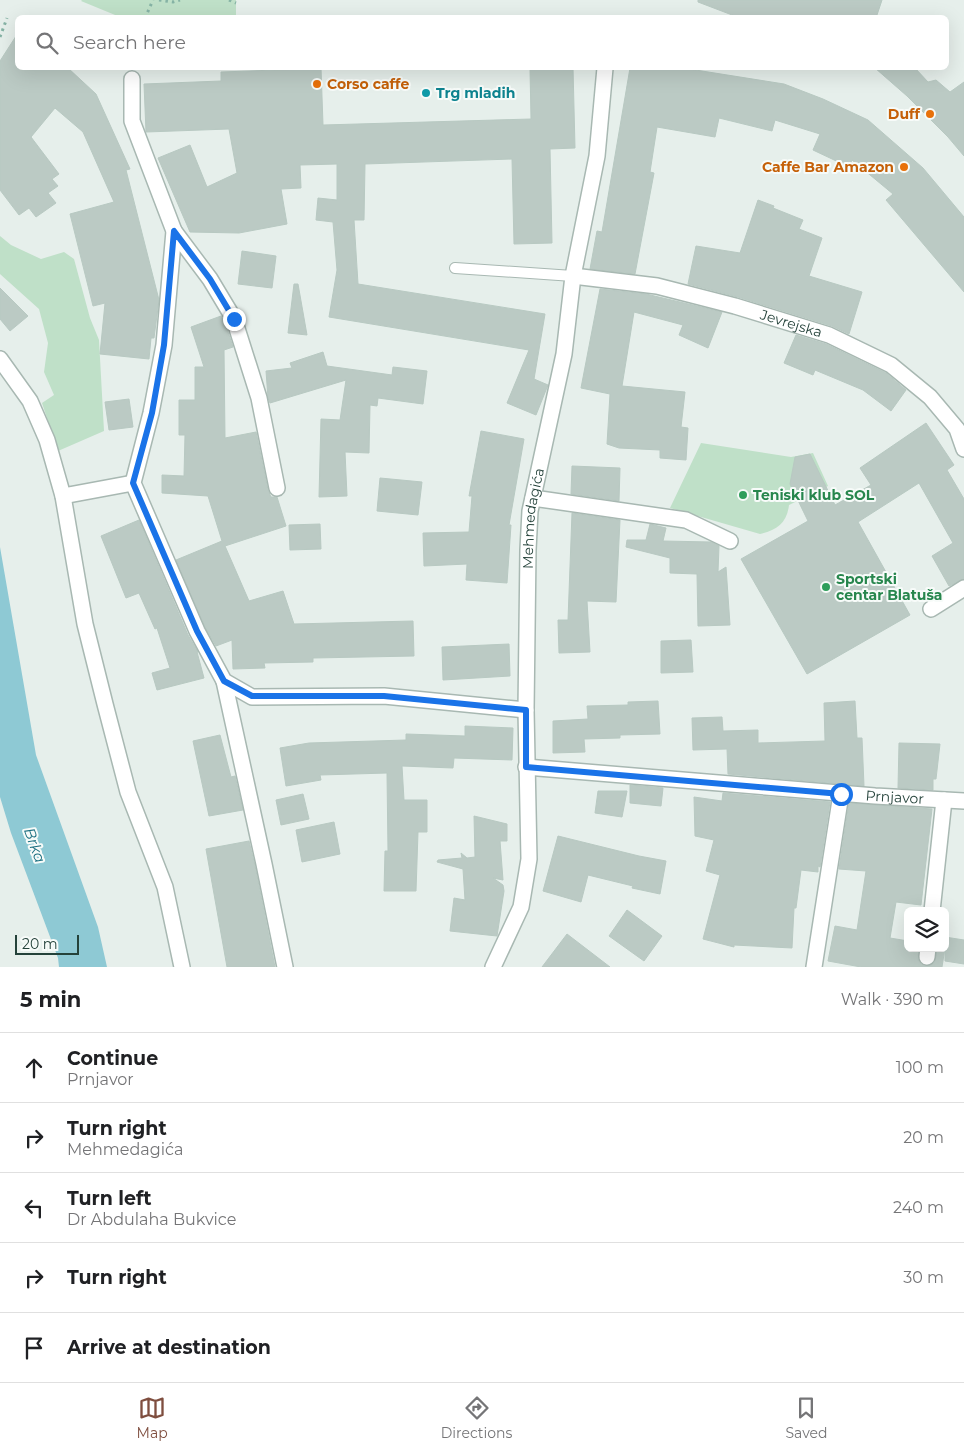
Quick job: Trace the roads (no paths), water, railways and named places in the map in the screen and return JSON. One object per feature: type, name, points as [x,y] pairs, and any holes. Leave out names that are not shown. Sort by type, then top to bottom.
[{"type":"street","name":"Mehmedagića","points":[[495,966],[521,907],[529,859],[526,767],[528,550],[533,498],[564,354],[573,276],[597,156],[605,70]]},
{"type":"street","points":[[132,79],[132,121],[174,231],[210,279],[234,319],[259,398],[278,488]]},
{"type":"street","points":[[174,231],[164,345],[152,413],[133,483],[197,631],[224,681],[285,967]]},
{"type":"street","name":"Jevrejska","points":[[573,276],[657,286],[735,306],[829,335],[891,365],[930,397],[957,429],[964,450]]},
{"type":"street","points":[[0,359],[30,401],[47,440],[63,496],[90,642],[128,792],[165,887],[182,967]]},
{"type":"street","points":[[63,496],[133,483]]},
{"type":"street","points":[[533,498],[686,520],[730,541]]},
{"type":"street","points":[[931,609],[964,588]]},
{"type":"street","points":[[224,681],[252,696],[384,696],[526,710]]},
{"type":"street","name":"Prnjavor","points":[[526,767],[841,794],[964,801]]},
{"type":"street","points":[[814,967],[841,794]]},
{"type":"street","points":[[932,907],[944,800]]},
{"type":"lane","points":[[455,268],[573,276]]},
{"type":"water","name":"Brka","points":[[0,547],[36,755],[98,927],[107,967],[59,967],[58,958],[11,833],[0,797]]},
{"type":"place","name":"Corso caffe","points":[[317,84]]},
{"type":"place","name":"Trg mladih","points":[[426,93]]},
{"type":"place","name":"Duff","points":[[930,114]]},
{"type":"place","name":"Caffe Bar Amazon","points":[[904,167]]},
{"type":"place","name":"Teniski klub SOL","points":[[743,495]]},
{"type":"place","name":"Sportski centar Blatuša","points":[[826,587]]}]
